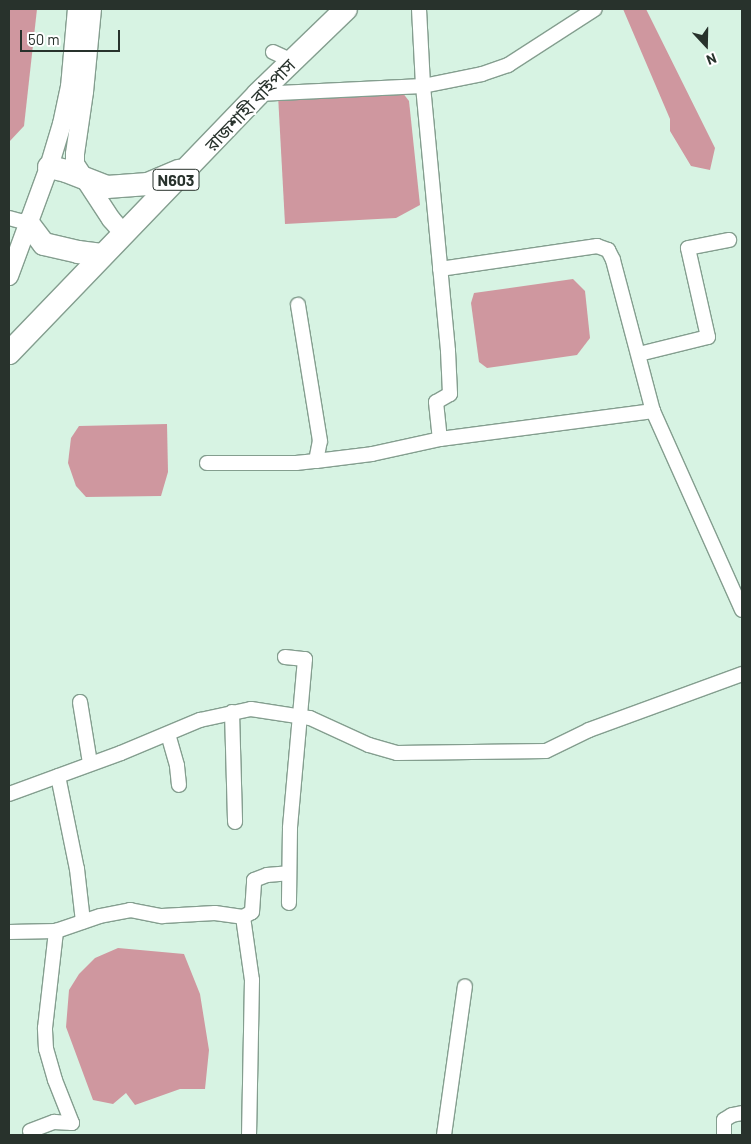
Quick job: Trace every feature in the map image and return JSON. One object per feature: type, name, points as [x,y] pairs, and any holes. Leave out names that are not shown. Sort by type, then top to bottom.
[{"type":"highway","name":"রাজশাহী বাইপাস","points":[[9,353],[102,255],[191,166],[258,94],[283,56],[346,9]]},
{"type":"highway","points":[[49,167],[107,187],[123,187],[148,184],[191,166]]},
{"type":"highway","points":[[18,221],[44,244],[78,252],[102,255]]},
{"type":"street","points":[[9,276],[18,221],[49,167],[70,87],[77,9]]},
{"type":"street","points":[[92,9],[84,92],[74,154],[76,164],[85,179],[123,234]]},
{"type":"street","points":[[419,9],[423,86],[450,394],[436,402],[440,439]]},
{"type":"street","points":[[258,94],[423,86],[482,74],[508,65],[596,9]]},
{"type":"street","points":[[638,354],[708,337],[688,248],[730,240]]},
{"type":"street","points":[[440,269],[597,246],[608,250],[613,260],[653,411],[742,610]]},
{"type":"street","points":[[298,305],[320,441],[316,461]]},
{"type":"street","points":[[206,463],[296,463],[316,461],[372,454],[440,439],[653,411]]},
{"type":"street","points":[[284,657],[305,659],[290,828],[289,903]]},
{"type":"street","points":[[9,794],[200,720],[251,708],[301,716],[326,724],[369,745],[397,754],[546,751],[588,730],[742,674]]},
{"type":"street","points":[[80,702],[90,763]]},
{"type":"street","points":[[232,712],[232,786],[235,822]]},
{"type":"street","points":[[168,734],[178,766],[178,785]]},
{"type":"street","points":[[58,776],[76,861],[83,922]]},
{"type":"street","points":[[9,932],[56,931],[130,910],[162,916],[215,913],[243,917],[252,912],[254,880],[266,875],[288,873]]},
{"type":"street","points":[[243,917],[252,980],[249,1135]]},
{"type":"street","points":[[56,931],[45,1028],[46,1049],[73,1129]]},
{"type":"street","points":[[444,1135],[465,986]]},
{"type":"street","points":[[724,1135],[724,1120],[732,1115],[742,1113]]},
{"type":"street","points":[[30,1131],[54,1122],[73,1129]]},
{"type":"shaded area","points":[[9,9],[37,9],[24,126],[9,142]]},
{"type":"shaded area","points":[[623,9],[646,9],[715,148],[710,170],[691,166],[670,131],[670,119]]},
{"type":"shaded area","points":[[399,88],[409,101],[420,205],[396,218],[285,224],[278,95]]},
{"type":"shaded area","points":[[573,279],[585,291],[590,338],[577,355],[487,368],[479,362],[471,303],[474,293]]},
{"type":"shaded area","points":[[167,424],[168,472],[161,496],[86,497],[76,486],[68,463],[71,438],[79,426]]},
{"type":"shaded area","points":[[118,948],[184,954],[200,994],[209,1050],[205,1089],[180,1089],[135,1105],[126,1093],[113,1104],[93,1100],[66,1027],[69,990],[79,974],[95,958]]}]
